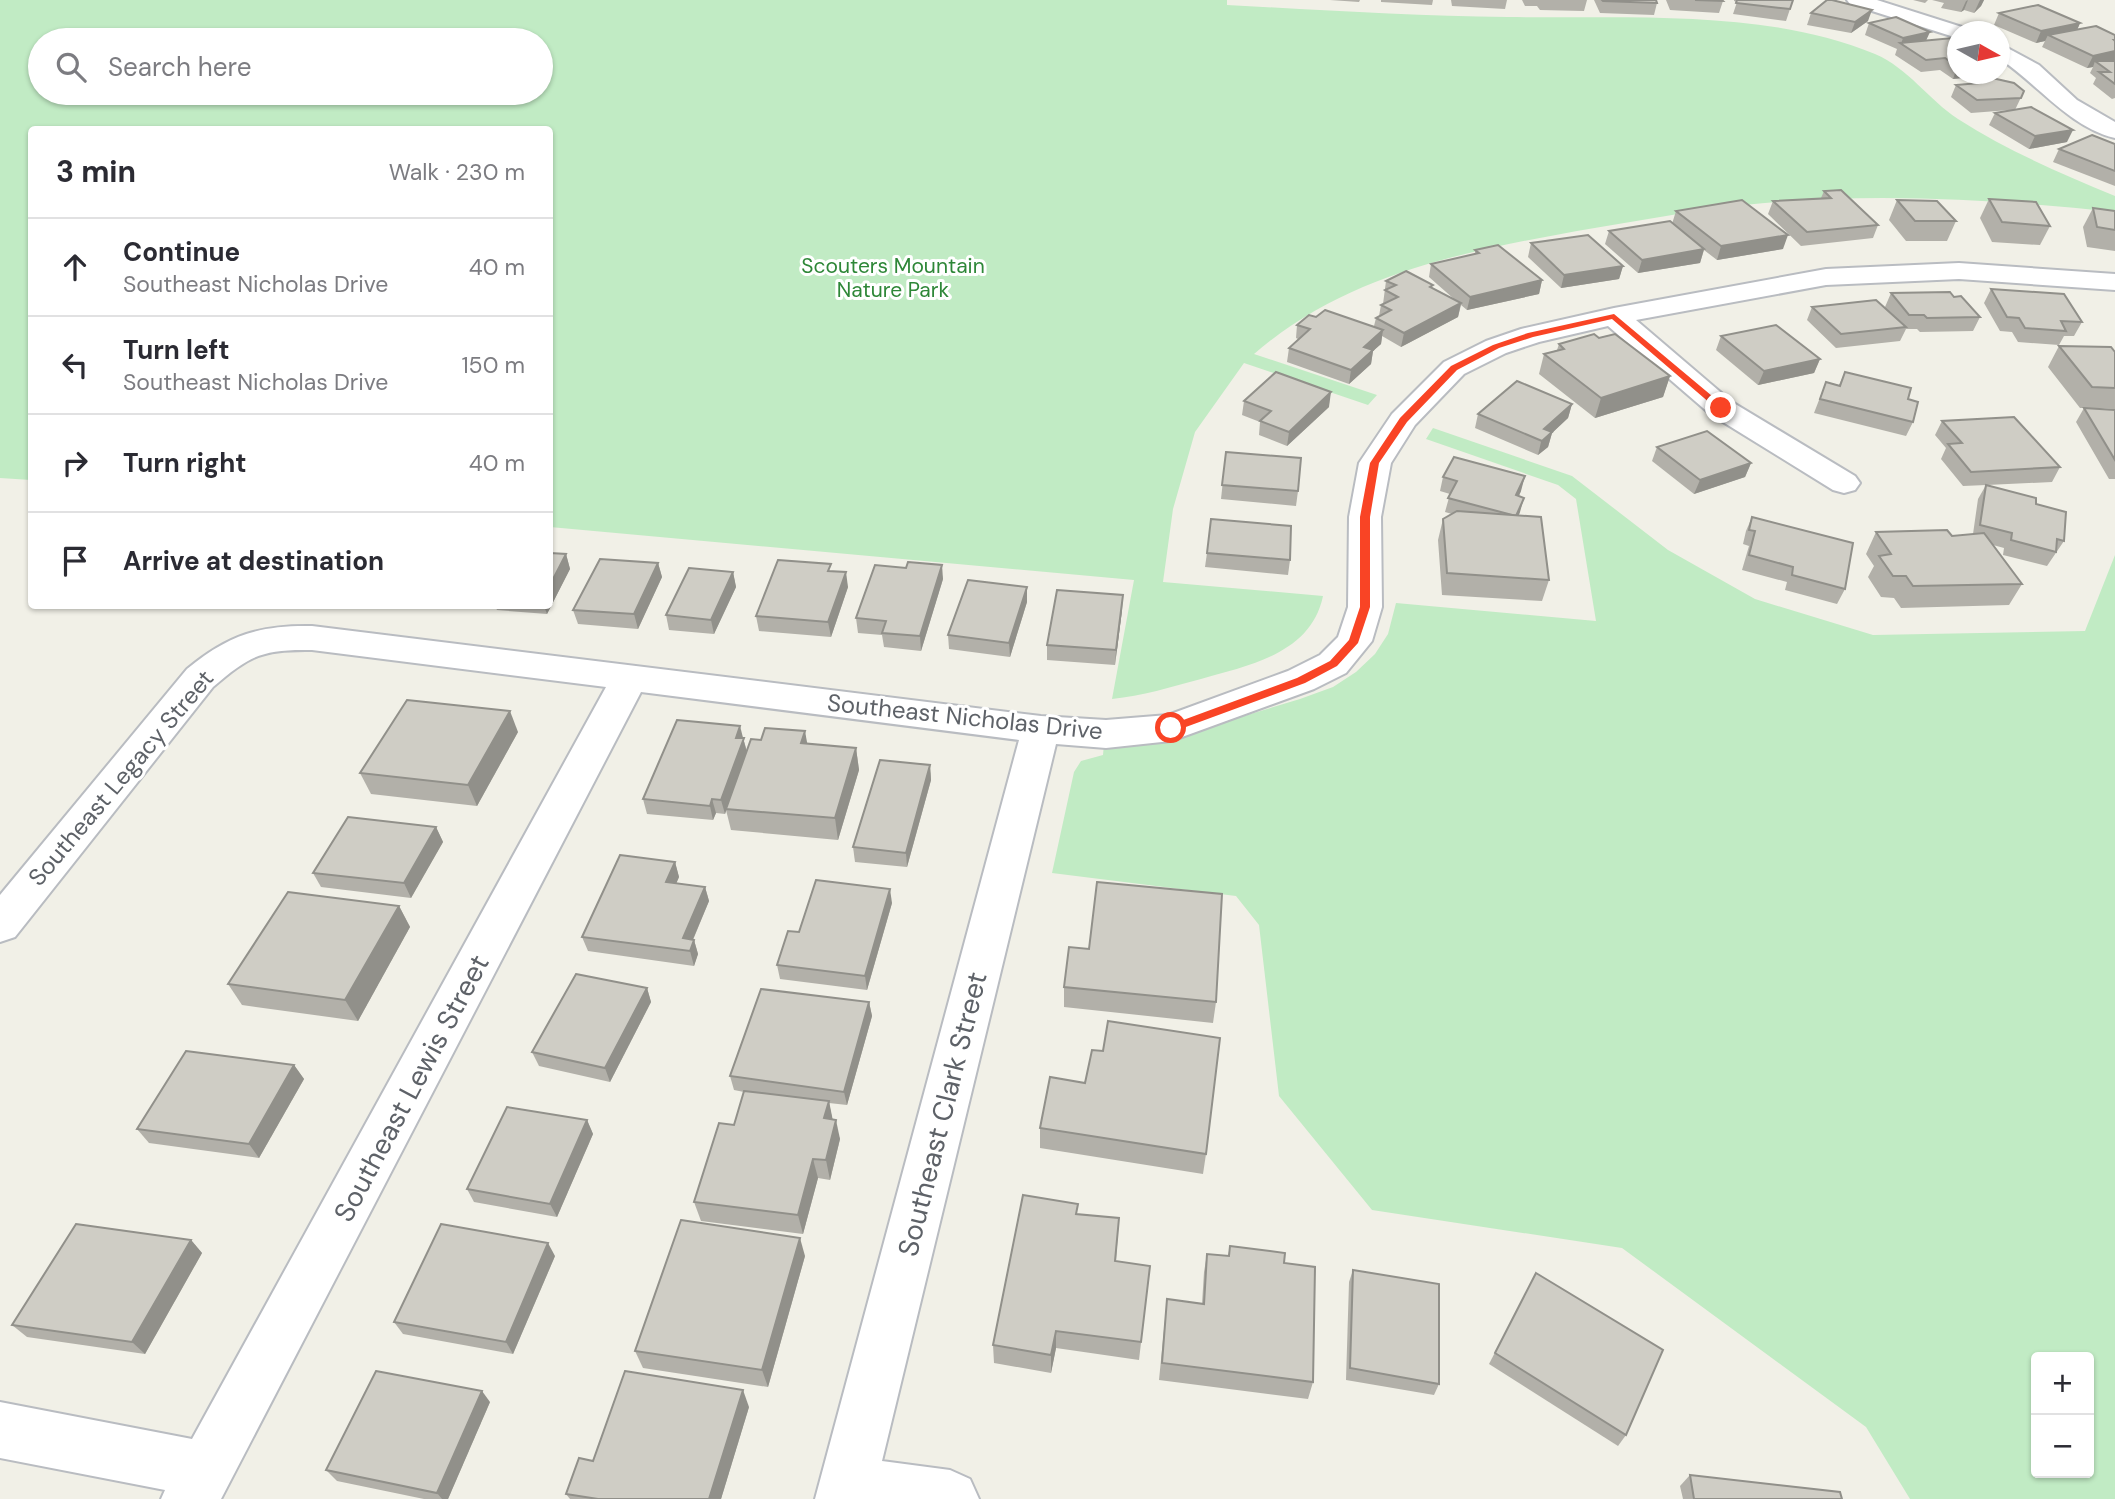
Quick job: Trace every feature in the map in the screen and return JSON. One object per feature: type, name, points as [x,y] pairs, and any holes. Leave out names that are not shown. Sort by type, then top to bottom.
[{"type":"street","points":[[1859,0],[1947,28]]},
{"type":"street","points":[[2010,56],[2031,70],[2069,105],[2115,131]]},
{"type":"street","name":"Southeast Nicholas Drive","points":[[251,641],[284,637],[312,638],[1041,729],[1106,734],[1171,728],[1301,680],[1334,664],[1354,641],[1365,607],[1365,517],[1375,463],[1403,420],[1454,368],[1496,346],[1614,316],[1826,277],[1983,272],[2115,282]]},
{"type":"street","points":[[1614,316],[1721,408],[1844,483]]},
{"type":"street","name":"Southeast Legacy Street","points":[[0,925],[200,678],[224,657],[251,641]]},
{"type":"street","name":"Southeast Lewis Street","points":[[199,1485],[630,677]]},
{"type":"street","name":"Southeast Clark Street","points":[[846,1491],[1041,729]]},
{"type":"street","points":[[0,1430],[199,1485]]},
{"type":"street","points":[[846,1491],[950,1499]]},
{"type":"green space","name":"Scouters Mountain Nature Park","points":[[0,0],[1227,0],[1227,5],[1403,14],[1647,17],[1741,23],[1832,39],[1875,54],[1898,67],[1947,111],[1977,131],[2035,161],[2115,196],[2115,212],[1976,201],[1883,198],[1790,201],[1702,210],[1534,239],[1448,258],[1366,286],[1327,304],[1289,327],[1254,354],[1377,395],[1368,405],[1244,363],[1195,432],[1173,509],[1163,582],[1323,596],[1316,616],[1306,631],[1292,644],[1258,662],[1123,698],[1112,699],[1134,580],[553,527],[553,126],[28,126],[28,480],[0,478]]},
{"type":"green space","points":[[1433,428],[1572,476],[1668,550],[1755,599],[1873,635],[2085,631],[2115,555],[2115,1499],[1910,1499],[1866,1427],[1622,1248],[1372,1210],[1279,1096],[1259,925],[1236,896],[1052,873],[1074,772],[1081,761],[1103,755],[1104,744],[1178,736],[1333,687],[1356,672],[1375,654],[1388,634],[1396,603],[1596,621],[1576,499],[1558,485],[1426,439]]},
{"type":"building","points":[[1656,0],[1657,3],[1603,1]]},
{"type":"building","points":[[1737,0],[1793,0],[1790,9],[1736,3]]},
{"type":"building","points":[[1827,0],[1872,10],[1855,22],[1811,13]]},
{"type":"building","points":[[2038,5],[2080,23],[2041,31],[1999,13]]},
{"type":"building","points":[[1896,17],[1930,32],[1903,38],[1869,23]]},
{"type":"building","points":[[2096,26],[2115,35],[2115,51],[2093,56],[2048,35]]},
{"type":"building","points":[[1947,39],[1947,59],[1926,60],[1900,43]]},
{"type":"building","points":[[2095,61],[2115,61],[2115,84],[2099,72],[2110,72]]},
{"type":"building","points":[[2010,82],[2024,91],[2021,98],[1977,100],[1956,85]]},
{"type":"building","points":[[2031,107],[2073,130],[2035,136],[1995,113]]},
{"type":"building","points":[[2092,135],[2115,144],[2115,171],[2059,149]]},
{"type":"building","points":[[1841,190],[1878,225],[1807,232],[1773,201],[1831,198],[1824,191]]},
{"type":"building","points":[[1989,199],[2036,202],[2050,226],[2002,222]]},
{"type":"building","points":[[1742,200],[1788,235],[1721,246],[1676,211]]},
{"type":"building","points":[[1897,200],[1937,201],[1956,221],[1915,221]]},
{"type":"building","points":[[2093,208],[2115,211],[2115,230],[2097,227]]},
{"type":"building","points":[[1670,221],[1704,249],[1642,260],[1609,231]]},
{"type":"building","points":[[1588,235],[1623,266],[1564,275],[1531,243]]},
{"type":"building","points":[[1498,245],[1542,280],[1470,297],[1431,264],[1479,253],[1475,250]]},
{"type":"building","points":[[1406,271],[1461,303],[1404,333],[1376,318],[1391,310],[1381,305],[1398,297],[1385,290],[1396,285],[1386,281]]},
{"type":"building","points":[[1991,289],[2064,294],[2082,322],[2061,321],[2066,331],[2025,328],[2019,318],[2007,317]]},
{"type":"building","points":[[1950,292],[1954,297],[1961,296],[1980,317],[1927,318],[1924,315],[1909,315],[1891,293]]},
{"type":"building","points":[[1876,300],[1906,327],[1841,334],[1812,307]]},
{"type":"building","points":[[1325,310],[1383,330],[1364,347],[1373,350],[1351,370],[1289,348],[1310,329],[1297,325],[1309,315],[1316,317]]},
{"type":"building","points":[[1776,325],[1820,359],[1764,371],[1721,336]]},
{"type":"building","points":[[1594,334],[1599,338],[1615,334],[1670,376],[1601,398],[1544,354],[1564,349],[1559,344]]},
{"type":"building","points":[[2059,346],[2111,347],[2115,352],[2115,388],[2092,387]]},
{"type":"building","points":[[1276,372],[1331,392],[1289,432],[1260,421],[1271,411],[1244,401]]},
{"type":"building","points":[[1845,372],[1911,388],[1908,399],[1918,402],[1913,422],[1820,399],[1826,382],[1840,386]]},
{"type":"building","points":[[1517,381],[1572,404],[1544,429],[1552,432],[1542,441],[1478,414]]},
{"type":"building","points":[[2084,408],[2115,410],[2115,460]]},
{"type":"building","points":[[2014,417],[2060,467],[1971,472],[1948,444],[1962,443],[1942,421]]},
{"type":"building","points":[[1707,431],[1751,463],[1700,480],[1657,447]]},
{"type":"building","points":[[1226,452],[1301,458],[1298,491],[1222,485]]},
{"type":"building","points":[[1454,457],[1525,476],[1516,495],[1524,498],[1516,516],[1448,498],[1457,481],[1443,477]]},
{"type":"building","points":[[1986,485],[2036,498],[2036,504],[2066,512],[2064,541],[2057,539],[2056,552],[2011,540],[2012,533],[1980,525]]},
{"type":"building","points":[[1457,511],[1541,517],[1549,580],[1447,573],[1443,519]]},
{"type":"building","points":[[1752,517],[1853,543],[1845,589],[1792,575],[1793,567],[1749,555],[1755,531],[1749,530]]},
{"type":"building","points":[[1211,519],[1291,526],[1290,560],[1207,553]]},
{"type":"building","points":[[1947,530],[1952,536],[1984,533],[2022,584],[1913,586],[1906,576],[1893,576],[1879,556],[1891,554],[1876,532]]},
{"type":"building","points":[[553,553],[566,554],[553,579]]},
{"type":"building","points":[[600,559],[658,563],[634,614],[573,610]]},
{"type":"building","points":[[778,560],[831,564],[828,571],[846,572],[828,622],[756,616]]},
{"type":"building","points":[[908,562],[942,565],[920,636],[882,633],[886,621],[856,618],[875,565],[906,568]]},
{"type":"building","points":[[689,568],[733,572],[711,620],[666,615]]},
{"type":"building","points":[[968,580],[1027,587],[1009,643],[948,635]]},
{"type":"building","points":[[1057,590],[1123,595],[1116,650],[1047,645]]},
{"type":"building","points":[[407,700],[510,711],[468,785],[360,773]]},
{"type":"building","points":[[677,720],[740,726],[736,738],[744,738],[721,800],[712,799],[710,806],[643,799]]},
{"type":"building","points":[[765,728],[805,731],[801,743],[856,748],[835,818],[726,809],[751,739],[761,740]]},
{"type":"building","points":[[880,760],[930,765],[906,853],[853,847]]},
{"type":"building","points":[[348,817],[436,827],[404,883],[313,873]]},
{"type":"building","points":[[620,855],[675,862],[666,882],[705,887],[683,938],[694,940],[690,951],[582,937]]},
{"type":"building","points":[[816,880],[890,889],[865,976],[777,965],[788,931],[799,932]]},
{"type":"building","points":[[1097,882],[1222,894],[1216,1002],[1064,987],[1069,947],[1089,949]]},
{"type":"building","points":[[288,892],[399,906],[345,1000],[228,984]]},
{"type":"building","points":[[576,974],[647,988],[605,1068],[532,1052]]},
{"type":"building","points":[[761,989],[869,1002],[844,1092],[730,1076]]},
{"type":"building","points":[[1108,1021],[1220,1038],[1206,1154],[1040,1128],[1050,1077],[1085,1083],[1092,1050],[1103,1051]]},
{"type":"building","points":[[186,1051],[294,1065],[249,1144],[137,1129]]},
{"type":"building","points":[[744,1091],[829,1101],[824,1118],[836,1120],[826,1160],[813,1159],[798,1215],[694,1202],[719,1123],[734,1125]]},
{"type":"building","points":[[507,1107],[587,1120],[550,1204],[467,1189]]},
{"type":"building","points":[[1023,1195],[1078,1204],[1076,1214],[1119,1218],[1115,1261],[1150,1266],[1141,1342],[1056,1331],[1051,1355],[993,1345]]},
{"type":"building","points":[[681,1220],[800,1238],[762,1370],[635,1351]]},
{"type":"building","points":[[76,1224],[191,1240],[132,1342],[12,1325]]},
{"type":"building","points":[[441,1224],[548,1243],[506,1342],[394,1322]]},
{"type":"building","points":[[1230,1246],[1285,1253],[1284,1263],[1315,1267],[1313,1382],[1162,1363],[1167,1299],[1204,1304],[1207,1254],[1229,1256]]},
{"type":"building","points":[[1353,1270],[1439,1284],[1439,1384],[1350,1368]]},
{"type":"building","points":[[1536,1273],[1663,1350],[1626,1435],[1495,1353]]},
{"type":"building","points":[[376,1371],[482,1391],[437,1493],[326,1470]]},
{"type":"building","points":[[625,1371],[743,1390],[709,1499],[598,1499],[566,1494],[579,1458],[593,1461]]},
{"type":"building","points":[[1690,1475],[1840,1492],[1842,1499],[1694,1499]]},
{"type":"route","points":[[1171,728],[1301,680],[1334,664],[1354,641],[1365,607],[1365,517],[1375,463],[1403,420],[1454,368],[1496,346],[1614,316],[1721,408]]}]
